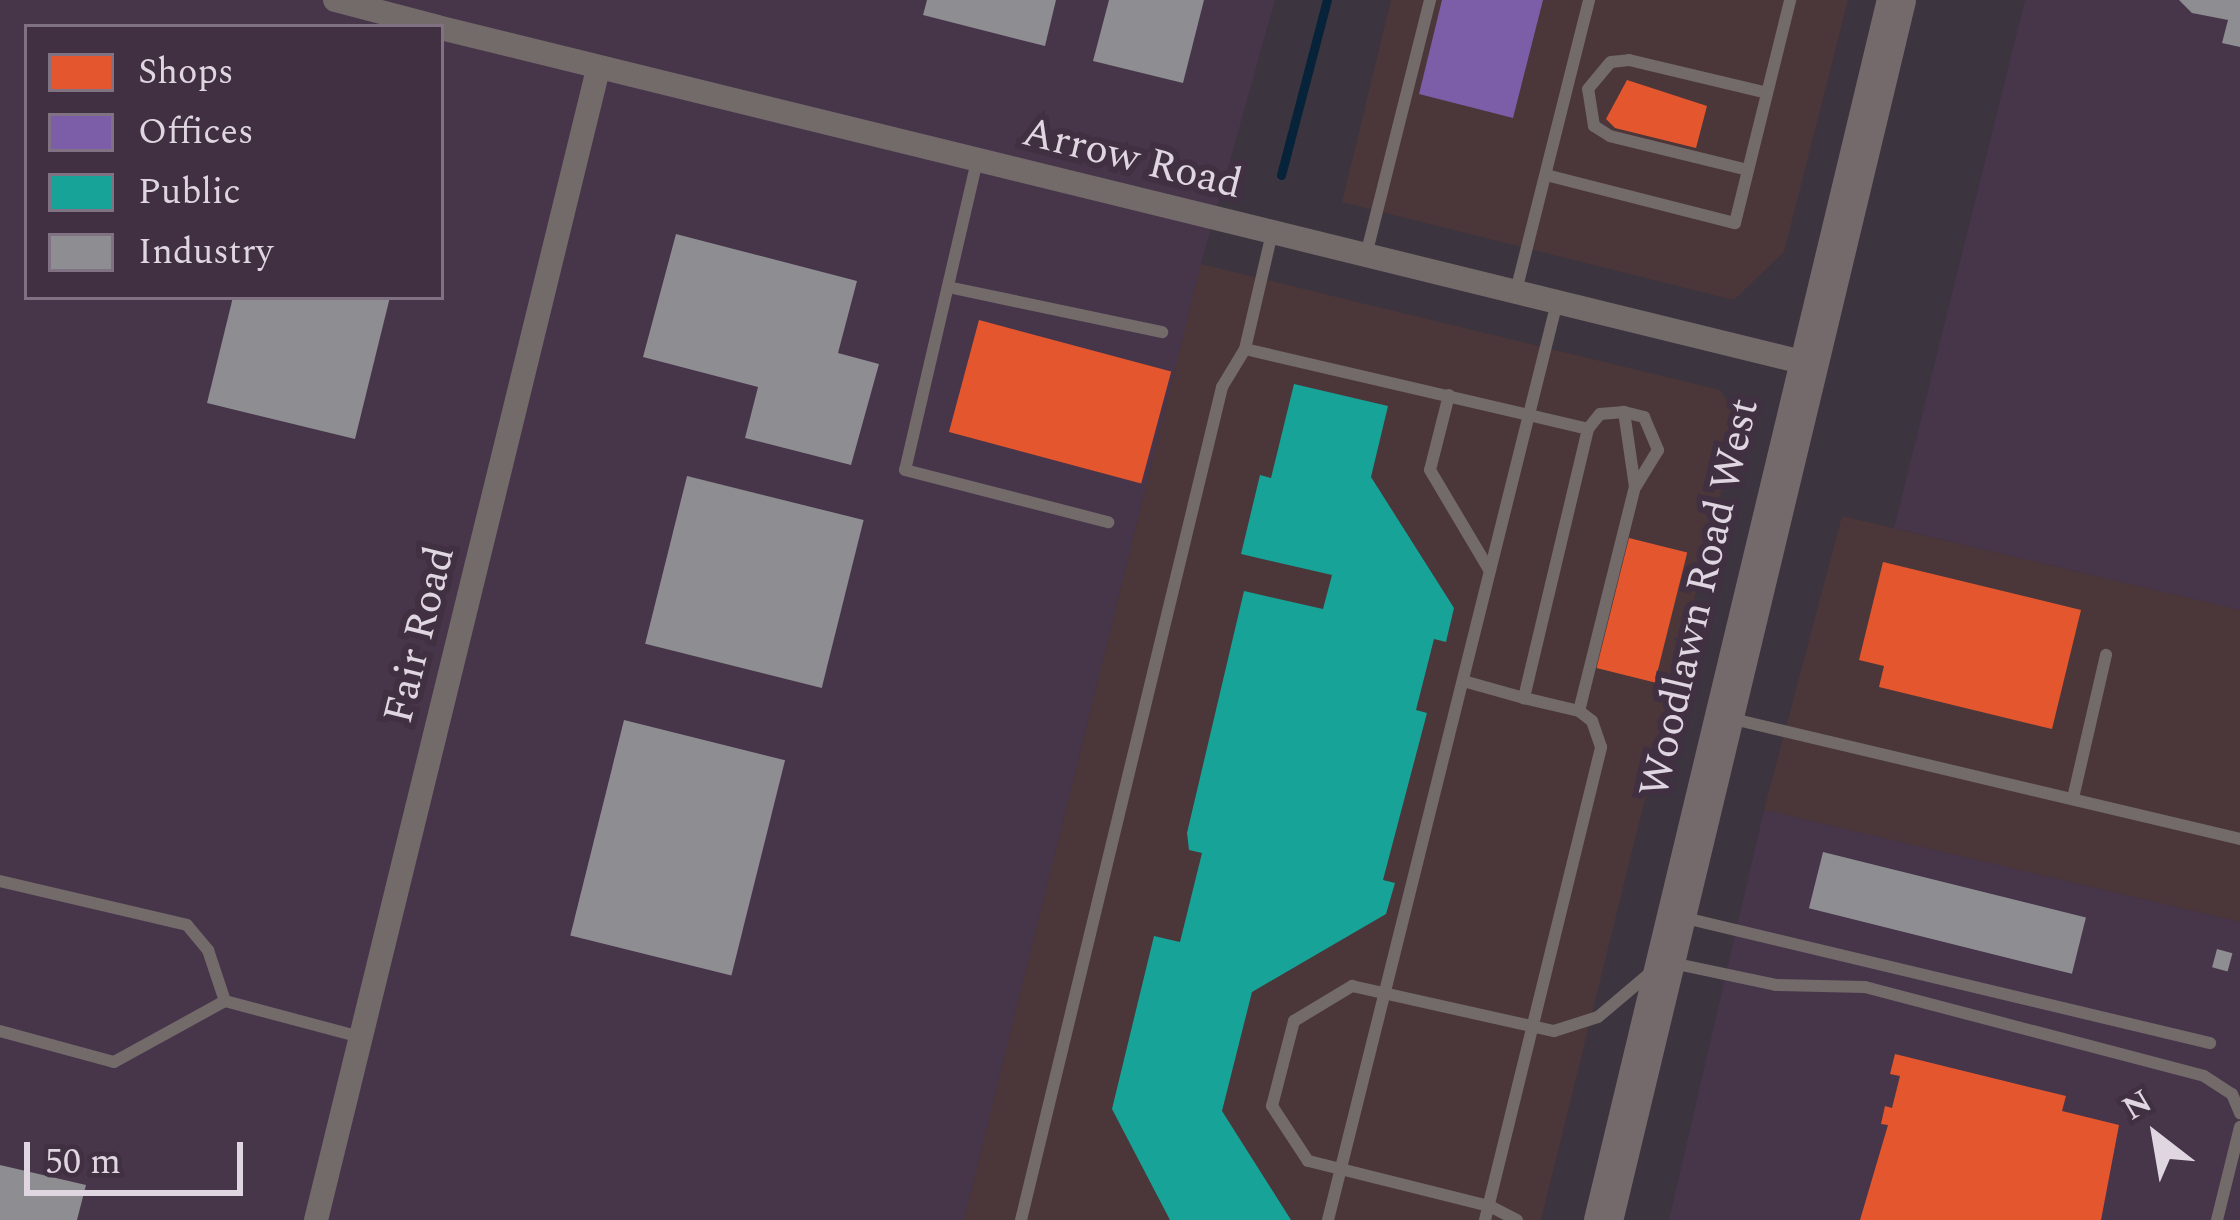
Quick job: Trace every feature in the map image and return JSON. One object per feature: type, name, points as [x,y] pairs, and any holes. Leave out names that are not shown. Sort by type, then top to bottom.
[{"type":"main road","name":"Woodlawn Road West","points":[[1603,1220],[1896,0]]},
{"type":"street","name":"Arrow Road","points":[[335,0],[427,24]]},
{"type":"street","name":"Arrow Road","points":[[444,28],[1806,363]]},
{"type":"street","name":"Fair Road","points":[[316,1220],[598,69]]},
{"type":"lane","points":[[1366,256],[1430,0]]},
{"type":"lane","points":[[1516,292],[1589,0]]},
{"type":"lane","points":[[1546,175],[1735,223],[1790,0]]},
{"type":"lane","points":[[1748,170],[1610,136],[1594,125],[1588,88],[1611,62],[1629,60],[1767,93]]},
{"type":"lane","points":[[977,161],[905,470],[1108,522]]},
{"type":"lane","points":[[1021,1220],[1222,387],[1245,349],[1272,233]]},
{"type":"lane","points":[[948,287],[1162,332]]},
{"type":"lane","points":[[1328,1220],[1557,302]]},
{"type":"lane","points":[[1245,349],[1588,428]]},
{"type":"lane","points":[[1449,395],[1430,470],[1490,572]]},
{"type":"lane","points":[[1624,412],[1635,488]]},
{"type":"lane","points":[[1524,698],[1588,428],[1600,414],[1624,412],[1644,417],[1658,450],[1635,488],[1579,710]]},
{"type":"lane","points":[[2073,798],[2106,655]]},
{"type":"lane","points":[[1463,681],[1579,710],[1592,721],[1600,747],[1487,1213]]},
{"type":"lane","points":[[1722,716],[2240,839]]},
{"type":"lane","points":[[0,881],[188,925],[208,950],[225,1001]]},
{"type":"lane","points":[[1674,916],[2210,1043]]},
{"type":"lane","points":[[1517,1220],[1308,1161],[1272,1106],[1294,1021],[1352,986],[1532,1030],[1598,1018],[1664,961],[1775,985],[1865,988],[2204,1076],[2232,1094],[2240,1113]]},
{"type":"lane","points":[[0,1031],[114,1062],[225,1001],[361,1037]]},
{"type":"lane","points":[[2217,1220],[2240,1127]]},
{"type":"shaded area","points":[[0,0],[1275,0],[1201,264],[964,1220],[0,1220]]},
{"type":"shaded area","points":[[1391,0],[1848,0],[1784,252],[1734,300],[1342,202]]},
{"type":"shaded area","points":[[2025,0],[2240,0],[2240,610],[1894,528]]},
{"type":"shaded area","points":[[1201,264],[1720,390],[1739,418],[1541,1220],[964,1220]]},
{"type":"shaded area","points":[[1842,516],[2240,610],[2240,922],[1764,810]]},
{"type":"shaded area","points":[[1764,810],[2240,922],[2240,1220],[1669,1220]]},
{"type":"building: Shops","points":[[1627,80],[1707,106],[1696,148],[1615,128],[1606,119]]},
{"type":"building: Shops","points":[[979,320],[1171,372],[1141,484],[949,432]]},
{"type":"building: Shops","points":[[1629,538],[1687,553],[1655,683],[1597,668]]},
{"type":"building: Shops","points":[[1883,562],[2081,610],[2052,729],[1879,687],[1884,666],[1859,660]]},
{"type":"building: Shops","points":[[1895,1054],[2066,1096],[2062,1111],[2119,1125],[2101,1220],[1860,1220],[1888,1125],[1881,1124],[1885,1106],[1892,1108],[1900,1076],[1890,1074]]},
{"type":"building: Offices","points":[[1442,0],[1543,0],[1513,118],[1419,94]]},
{"type":"building: Public","points":[[1294,384],[1388,406],[1371,477],[1454,608],[1446,642],[1434,639],[1416,710],[1427,713],[1383,880],[1395,883],[1386,914],[1252,992],[1222,1111],[1291,1220],[1170,1220],[1112,1109],[1154,936],[1180,942],[1202,853],[1189,850],[1187,833],[1244,591],[1323,609],[1332,575],[1241,554],[1260,475],[1271,478]]},
{"type":"building: Industry","points":[[927,0],[1056,0],[1045,46],[923,15]]},
{"type":"building: Industry","points":[[1109,0],[1204,0],[1183,83],[1093,61]]},
{"type":"building: Industry","points":[[2179,0],[2240,0],[2240,47],[2222,43],[2228,20],[2192,13]]},
{"type":"building: Industry","points":[[676,234],[857,281],[838,353],[879,364],[851,465],[745,438],[758,387],[643,357]]},
{"type":"building: Industry","points":[[232,300],[389,300],[355,439],[207,403]]},
{"type":"building: Industry","points":[[687,476],[864,520],[822,688],[645,644]]},
{"type":"building: Industry","points":[[624,720],[785,760],[731,976],[570,935]]},
{"type":"building: Industry","points":[[1823,852],[2086,918],[2072,974],[1809,908]]},
{"type":"building: Industry","points":[[2217,949],[2232,953],[2228,971],[2212,967]]},
{"type":"building: Industry","points":[[0,1165],[86,1185],[77,1220],[0,1220]]},
{"type":"waterway","points":[[1281,175],[1327,0]]}]
